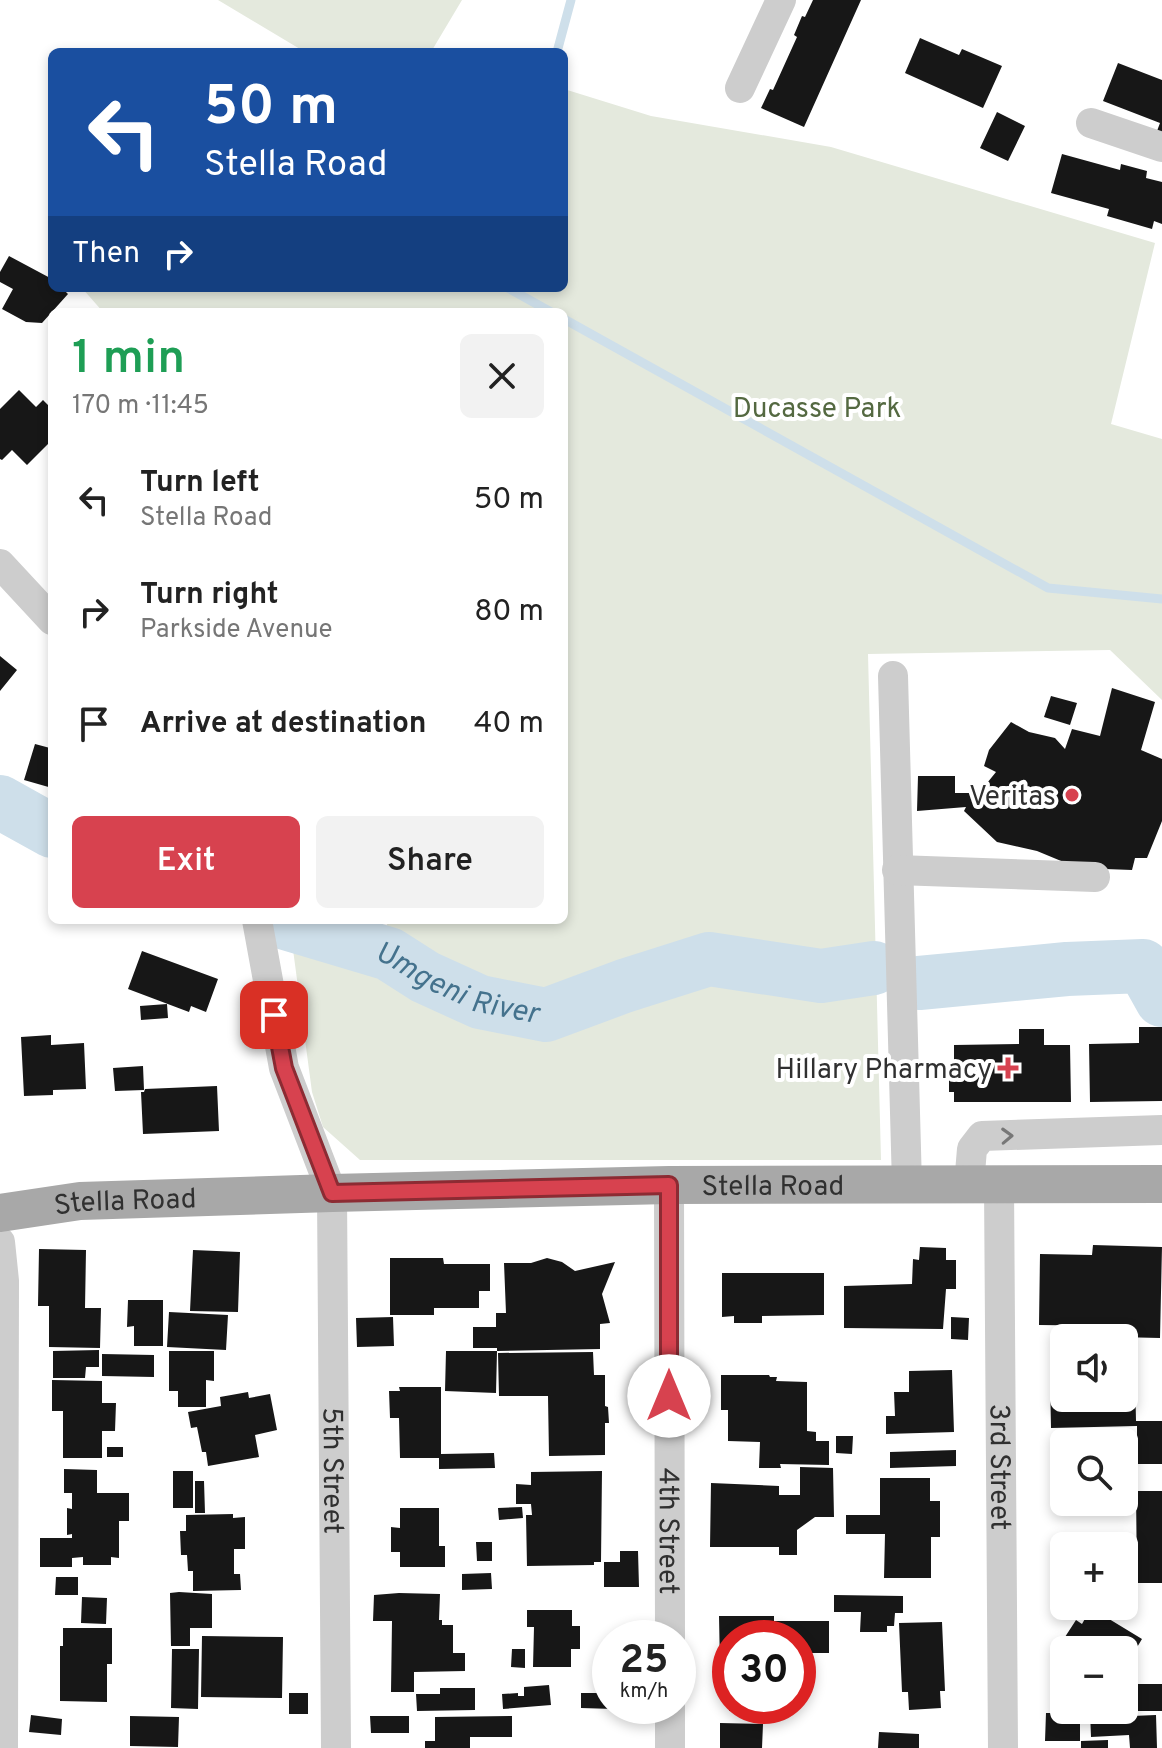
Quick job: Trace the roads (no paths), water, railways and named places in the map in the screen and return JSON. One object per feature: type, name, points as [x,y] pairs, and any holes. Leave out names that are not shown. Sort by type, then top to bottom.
[{"type":"main road","name":"Stella Road","points":[[0,1213],[80,1201],[332,1193],[669,1185],[1162,1184]]},
{"type":"street","points":[[740,88],[781,0]]},
{"type":"street","points":[[1091,123],[1162,147]]},
{"type":"street","points":[[0,564],[48,616]]},
{"type":"street","points":[[893,676],[907,1185]]},
{"type":"street","points":[[897,870],[1095,877]]},
{"type":"street","points":[[259,928],[284,1068],[332,1193]]},
{"type":"street","name":"3rd Street","points":[[1003,1748],[984,1185],[972,1149],[982,1136],[1162,1130]]},
{"type":"street","name":"4th Street","points":[[669,1185],[670,1620]]},
{"type":"street","name":"5th Street","points":[[332,1193],[336,1748]]},
{"type":"street","points":[[0,1242],[4,1281],[3,1748]]},
{"type":"street","points":[[670,1724],[670,1748]]},
{"type":"waterway","points":[[558,48],[571,0]]},
{"type":"waterway","points":[[515,292],[544,308]]},
{"type":"waterway","points":[[568,321],[1048,588],[1162,599]]},
{"type":"waterway","name":"Umgeni River","points":[[0,802],[48,829]]},
{"type":"waterway","name":"Umgeni River","points":[[288,924],[389,954],[425,977],[480,1002],[546,1015],[709,959],[821,976],[874,968]]},
{"type":"waterway","name":"Umgeni River","points":[[919,983],[1067,969],[1143,966],[1162,1000]]},
{"type":"place","name":"Veritas","points":[[1072,795]]},
{"type":"place","name":"Hillary Pharmacy","points":[[1008,1068]]},
{"type":"park label","name":"Ducasse Park","points":[[817,407]]}]
